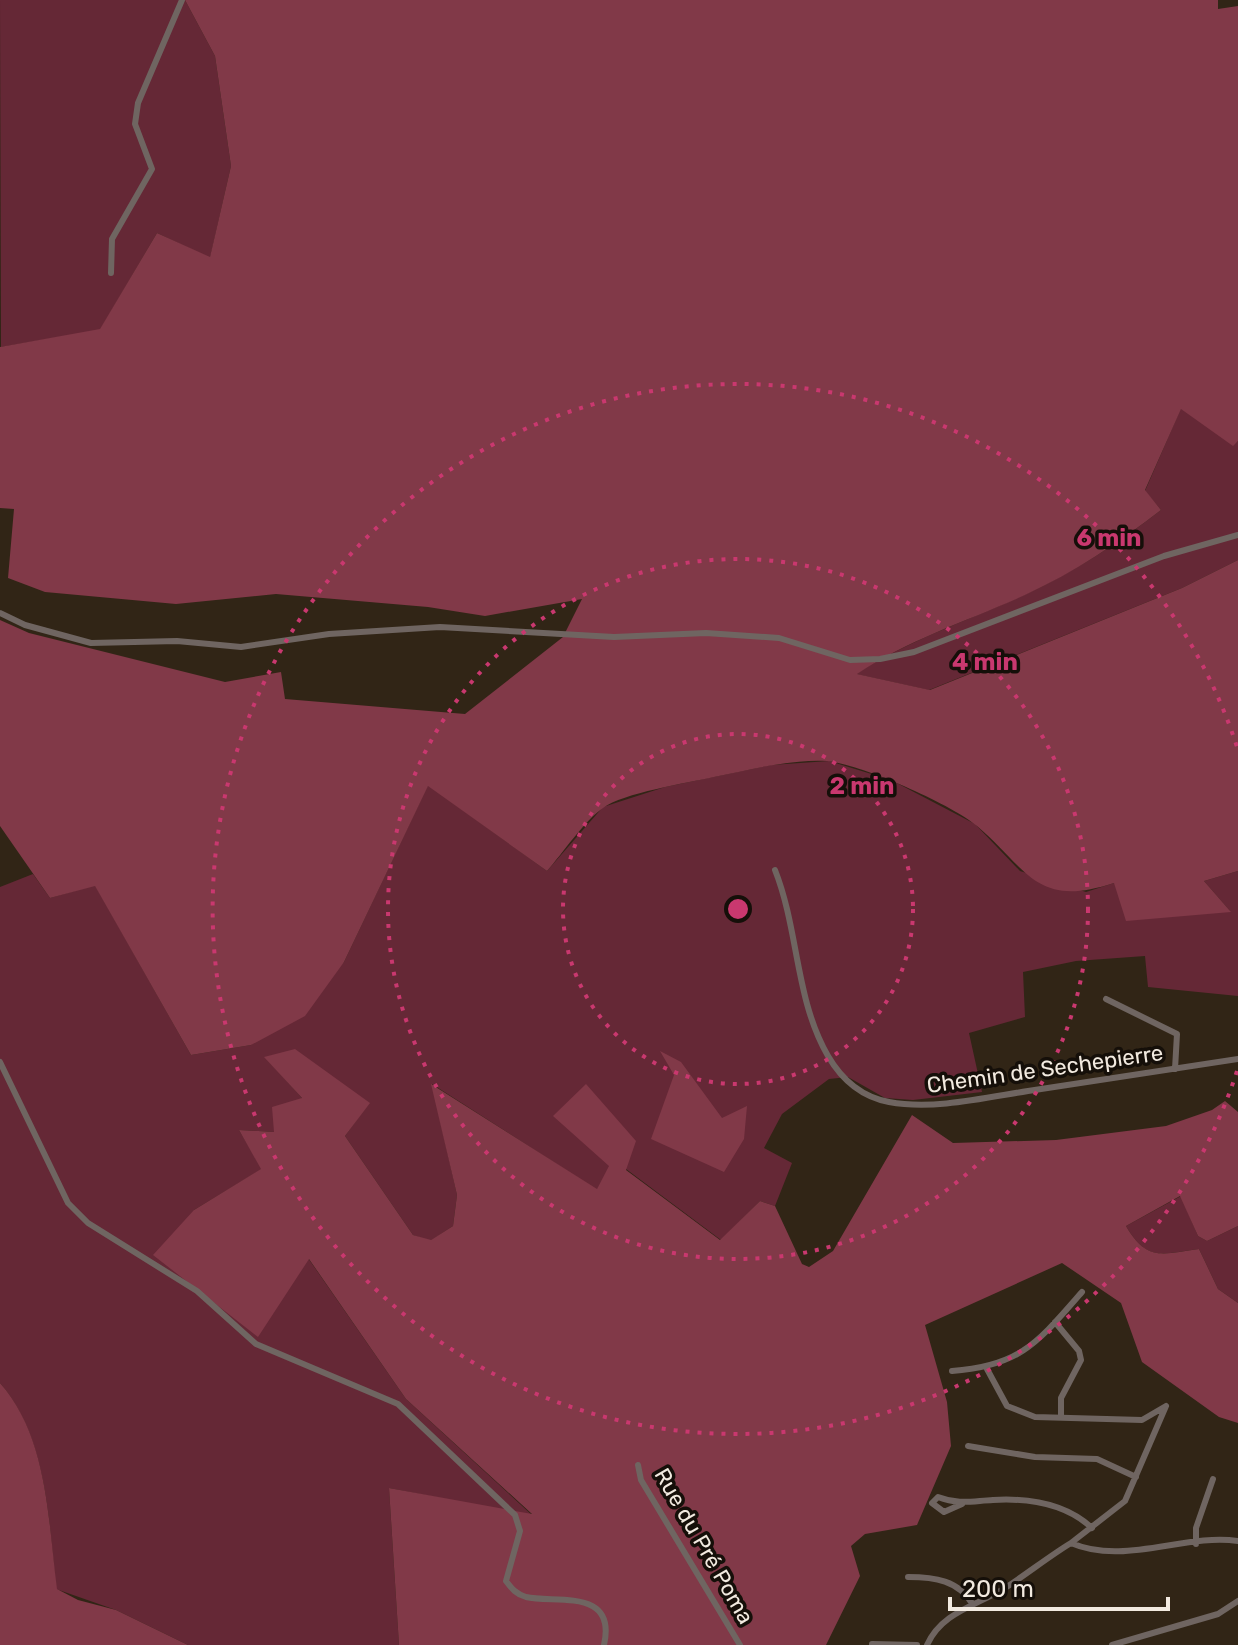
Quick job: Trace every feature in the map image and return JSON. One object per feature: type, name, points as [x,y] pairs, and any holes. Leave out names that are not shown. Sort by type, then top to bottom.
[{"type":"street","points":[[111,273],[112,239],[152,169],[135,124],[138,103],[182,0]]},
{"type":"street","points":[[0,613],[25,625],[91,643],[177,641],[241,647],[329,634],[440,627],[614,637],[706,633],[779,638],[850,660],[880,659],[914,652],[1164,556],[1238,535]]},
{"type":"street","name":"Chemin de Sechepierre","points":[[775,870],[783,892],[810,1020],[841,1075],[873,1098],[912,1105],[976,1099],[1238,1059]]},
{"type":"street","points":[[1106,999],[1177,1034],[1175,1069]]},
{"type":"street","points":[[0,1062],[68,1203],[88,1223],[197,1291],[256,1344],[398,1404],[515,1515],[520,1531],[506,1581],[516,1593],[530,1598],[575,1598],[595,1609],[605,1627],[604,1645]]},
{"type":"street","points":[[952,1371],[987,1369],[1031,1347],[1082,1292]]},
{"type":"street","points":[[1055,1322],[1079,1351],[1081,1360],[1061,1398],[1061,1417]]},
{"type":"street","points":[[927,1645],[938,1625],[1008,1586],[1092,1528],[1125,1501],[1166,1406],[1142,1420],[1035,1417],[1007,1406],[987,1369]]},
{"type":"street","points":[[968,1446],[1035,1457],[1097,1459],[1136,1477]]},
{"type":"street","name":"Rue du Pré Poma","points":[[638,1465],[641,1480],[740,1645]]},
{"type":"street","points":[[1196,1544],[1196,1528],[1213,1479]]},
{"type":"street","points":[[962,1504],[1020,1500],[1044,1504],[1074,1515],[1092,1528]]},
{"type":"street","points":[[1071,1543],[1102,1551],[1238,1541]]},
{"type":"street","points":[[908,1577],[941,1579],[957,1587],[973,1605]]},
{"type":"street","points":[[1112,1645],[1218,1614],[1238,1601]]},
{"type":"street","points":[[872,1644],[917,1645]]},
{"type":"shaded area","points":[[0,0],[185,0],[215,56],[231,166],[210,258],[157,233],[100,330],[1,347]]},
{"type":"shaded area","points":[[185,0],[1218,0],[1218,9],[1238,6],[1238,441],[1233,446],[1181,409],[1145,490],[1161,510],[1061,577],[918,640],[857,674],[930,690],[1182,588],[1238,560],[1238,871],[1204,881],[1231,912],[1126,921],[1114,883],[1088,890],[1049,888],[1022,870],[977,826],[947,807],[882,777],[827,761],[756,768],[656,789],[612,803],[588,821],[547,871],[428,786],[344,962],[305,1016],[251,1045],[191,1055],[95,886],[50,898],[0,826],[0,620],[29,633],[225,682],[281,672],[285,699],[465,714],[563,637],[582,599],[485,616],[428,607],[276,594],[176,604],[45,592],[8,578],[14,509],[0,508],[0,347],[100,329],[157,233],[210,257],[231,166],[215,56]]},
{"type":"shaded area","points":[[1181,408],[1233,445],[1238,441],[1238,560],[1182,588],[929,690],[856,674],[917,641],[1060,577],[1112,546],[1161,510],[1145,491]]},
{"type":"shaded area","points":[[829,761],[891,780],[975,824],[1020,871],[1086,892],[1114,883],[1230,911],[1204,881],[1238,871],[1238,996],[1148,987],[1145,956],[1076,961],[1023,972],[1025,1017],[969,1033],[982,1092],[913,1100],[885,1098],[848,1077],[829,1079],[782,1114],[764,1148],[792,1163],[775,1206],[760,1201],[721,1240],[626,1169],[610,1166],[597,1190],[432,1084],[457,1195],[453,1226],[430,1241],[413,1235],[345,1136],[369,1103],[265,1057],[302,1098],[274,1132],[239,1130],[262,1169],[194,1210],[308,1258],[406,1399],[533,1516],[389,1488],[399,1645],[188,1645],[116,1610],[56,1589],[48,1508],[37,1454],[28,1428],[0,1383],[0,887],[33,874],[50,898],[95,885],[191,1055],[251,1045],[344,962],[428,785],[547,871],[603,807],[665,787],[771,765]]},
{"type":"shaded area","points":[[295,1049],[370,1103],[345,1136],[413,1235],[431,1240],[453,1226],[457,1195],[431,1084],[597,1189],[609,1166],[553,1116],[586,1084],[636,1141],[626,1170],[720,1240],[760,1201],[775,1206],[802,1264],[809,1267],[833,1251],[912,1115],[953,1143],[1056,1140],[1166,1126],[1212,1110],[1225,1101],[1238,1112],[1238,1226],[1207,1241],[1198,1236],[1180,1196],[1126,1226],[1141,1245],[1156,1253],[1199,1249],[1218,1289],[1238,1303],[1238,1423],[1219,1417],[1142,1362],[1121,1303],[1062,1263],[925,1325],[947,1402],[951,1446],[917,1525],[865,1534],[851,1546],[860,1576],[826,1645],[399,1645],[389,1488],[532,1514],[406,1399],[309,1259],[258,1337],[153,1255],[194,1210],[261,1169],[239,1130],[274,1132],[272,1107],[302,1098],[264,1057]]},
{"type":"shaded area","points":[[660,1051],[681,1062],[722,1118],[747,1106],[744,1139],[724,1172],[651,1139],[674,1075]]},
{"type":"shaded area","points":[[1181,1196],[1198,1236],[1207,1241],[1238,1226],[1238,1303],[1218,1289],[1199,1249],[1156,1253],[1141,1245],[1126,1226]]},
{"type":"shaded area","points":[[0,1383],[28,1428],[37,1454],[48,1508],[57,1589],[78,1600],[116,1610],[188,1645],[0,1645]]}]
